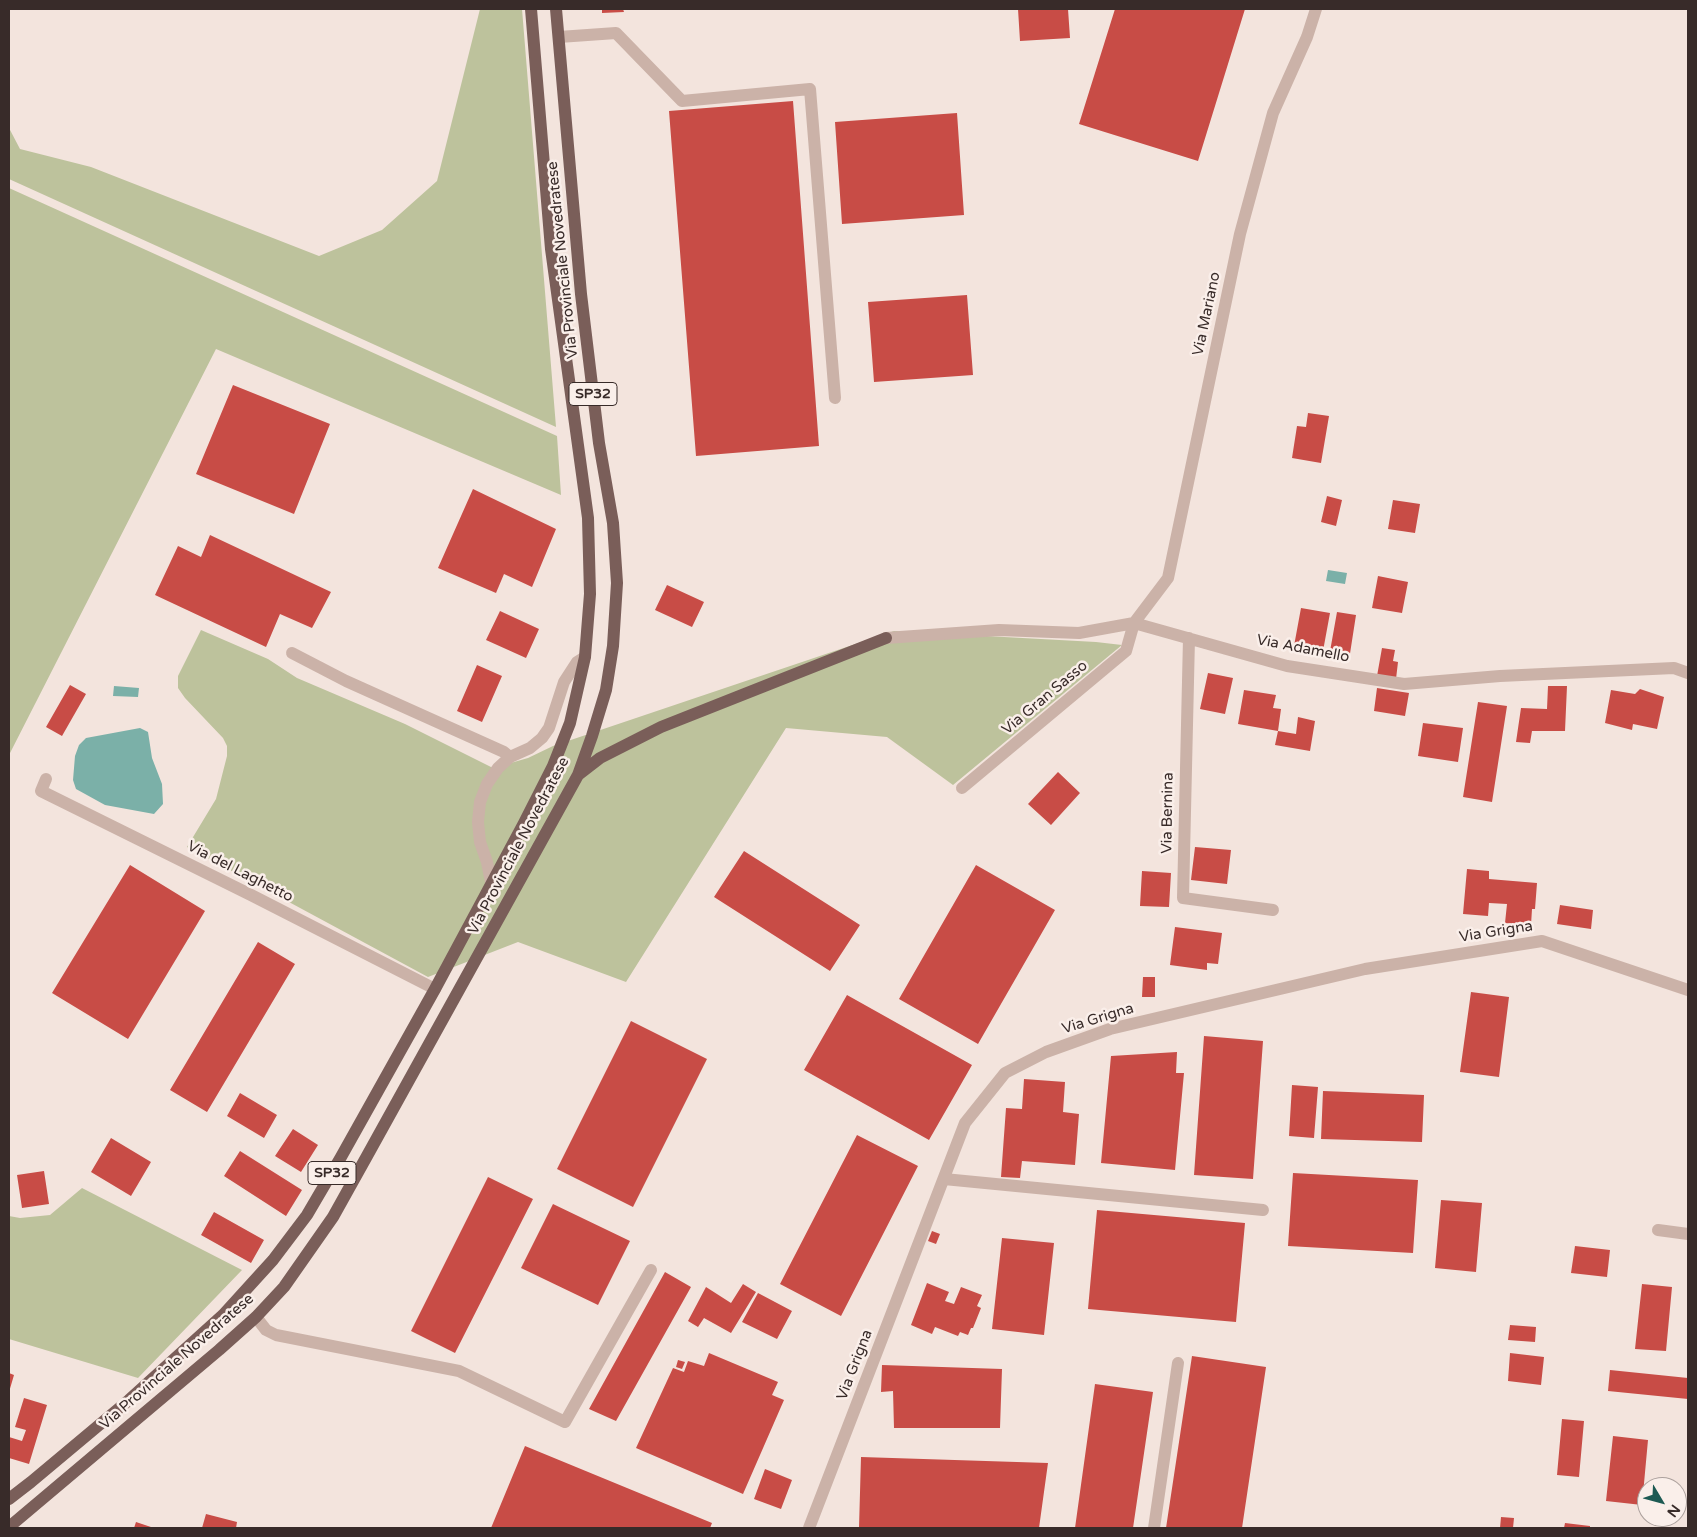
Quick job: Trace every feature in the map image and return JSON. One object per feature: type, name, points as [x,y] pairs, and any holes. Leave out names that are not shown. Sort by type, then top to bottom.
[{"type":"main road","name":"Via Provinciale Novedratese","points":[[9,1498],[31,1482],[136,1393],[223,1315],[273,1260],[307,1215],[435,989],[553,766],[570,723],[585,657],[590,594],[588,518],[551,249],[531,9]]},
{"type":"main road","name":"Via Provinciale Novedratese","points":[[9,1527],[219,1350],[256,1317],[284,1287],[333,1217],[578,775],[606,690],[613,646],[617,583],[613,523],[599,443],[581,294],[556,9]]},
{"type":"main road","points":[[578,775],[600,758],[661,727],[886,638]]},
{"type":"street","name":"Via Mariano","points":[[1134,623],[1168,578],[1240,234],[1273,113],[1307,36],[1316,9]]},
{"type":"street","points":[[559,37],[616,33],[682,100],[810,90],[834,398]]},
{"type":"street","name":"Via Adamello","points":[[886,638],[999,630],[1079,633],[1134,623],[1287,666],[1404,684],[1500,676],[1674,668],[1688,673]]},
{"type":"street","name":"Via Gran Sasso","points":[[962,788],[1126,651],[1134,623]]},
{"type":"street","name":"Via Bernina","points":[[1188,638],[1182,898],[1273,910]]},
{"type":"street","points":[[292,653],[346,681],[504,752],[510,757]]},
{"type":"street","name":"Via Provinciale Novedratese","points":[[492,882],[480,842],[478,822],[480,802],[487,784],[498,768],[510,757],[530,748],[542,738],[549,728],[564,682],[577,662],[585,657]]},
{"type":"street","name":"Via del Laghetto","points":[[46,779],[41,791],[435,989]]},
{"type":"street","name":"Via Grigna","points":[[809,1528],[965,1123],[1005,1073],[1046,1052],[1110,1029],[1365,969],[1542,941],[1688,990]]},
{"type":"street","points":[[944,1179],[1263,1210]]},
{"type":"street","points":[[1658,1230],[1688,1234]]},
{"type":"street","points":[[256,1317],[266,1330],[276,1335],[459,1371],[565,1422],[651,1270]]},
{"type":"street","points":[[1154,1528],[1178,1363]]},
{"type":"green space","points":[[480,9],[522,9],[556,427],[9,179],[9,128],[20,149],[91,167],[319,256],[382,230],[437,181]]},
{"type":"green space","points":[[9,188],[557,436],[561,495],[216,349],[9,755]]},
{"type":"green space","points":[[201,630],[268,659],[297,678],[405,724],[493,768],[528,758],[553,746],[894,631],[1122,645],[953,785],[887,737],[786,728],[626,982],[518,942],[428,977],[187,847],[216,799],[227,756],[227,746],[223,738],[178,688],[178,676]]},
{"type":"green space","points":[[82,1188],[242,1270],[138,1378],[9,1339],[9,1216],[20,1218],[50,1215]]},
{"type":"water","points":[[1328,570],[1347,573],[1345,584],[1326,581]]},
{"type":"water","points":[[114,686],[139,688],[138,697],[113,696]]},
{"type":"water","points":[[140,728],[148,732],[152,758],[162,784],[163,804],[154,814],[105,805],[76,789],[73,780],[75,756],[79,745],[86,738]]},
{"type":"building","points":[[602,9],[623,9],[624,12],[602,13]]},
{"type":"building","points":[[1018,9],[1068,9],[1070,38],[1020,41]]},
{"type":"building","points":[[1115,9],[1245,9],[1198,161],[1079,124]]},
{"type":"building","points":[[793,101],[819,446],[696,456],[669,111]]},
{"type":"building","points":[[957,113],[964,215],[842,224],[835,122]]},
{"type":"building","points":[[967,295],[973,375],[874,382],[868,302]]},
{"type":"building","points":[[233,385],[330,424],[294,514],[196,474]]},
{"type":"building","points":[[1308,413],[1329,416],[1321,463],[1292,458],[1297,426],[1306,427]]},
{"type":"building","points":[[473,489],[556,529],[532,587],[504,574],[496,593],[438,568]]},
{"type":"building","points":[[1327,496],[1342,500],[1336,526],[1321,522]]},
{"type":"building","points":[[1393,500],[1420,504],[1415,533],[1388,529]]},
{"type":"building","points":[[210,535],[331,592],[312,628],[280,614],[266,647],[155,595],[178,546],[201,557]]},
{"type":"building","points":[[1378,576],[1408,582],[1402,613],[1372,608]]},
{"type":"building","points":[[667,585],[704,602],[692,627],[655,610]]},
{"type":"building","points":[[1301,608],[1330,613],[1323,651],[1294,646]]},
{"type":"building","points":[[500,611],[539,629],[526,658],[486,640]]},
{"type":"building","points":[[1337,612],[1356,615],[1349,660],[1329,657]]},
{"type":"building","points":[[1382,648],[1395,650],[1393,661],[1398,662],[1396,679],[1377,676]]},
{"type":"building","points":[[477,665],[502,676],[482,722],[457,711]]},
{"type":"building","points":[[1208,673],[1233,678],[1225,714],[1200,709]]},
{"type":"building","points":[[70,685],[86,694],[62,736],[46,727]]},
{"type":"building","points":[[1548,686],[1567,686],[1565,731],[1532,731],[1530,743],[1516,742],[1521,708],[1547,709]]},
{"type":"building","points":[[1377,688],[1409,693],[1405,716],[1374,711]]},
{"type":"building","points":[[1640,689],[1664,697],[1657,729],[1633,724],[1632,730],[1605,723],[1611,690],[1635,694]]},
{"type":"building","points":[[1244,690],[1276,695],[1273,708],[1281,709],[1278,731],[1238,724]]},
{"type":"building","points":[[1478,702],[1507,706],[1492,802],[1463,797]]},
{"type":"building","points":[[1298,717],[1315,721],[1310,751],[1275,745],[1278,731],[1296,734]]},
{"type":"building","points":[[1423,723],[1463,728],[1458,762],[1418,756]]},
{"type":"building","points":[[1058,772],[1080,793],[1051,825],[1028,804]]},
{"type":"building","points":[[1195,847],[1231,850],[1227,884],[1191,880]]},
{"type":"building","points":[[744,851],[860,925],[830,971],[714,897]]},
{"type":"building","points":[[130,865],[205,911],[128,1039],[52,993]]},
{"type":"building","points":[[976,865],[1055,910],[978,1044],[899,999]]},
{"type":"building","points":[[1467,869],[1489,871],[1489,879],[1537,883],[1535,909],[1532,909],[1531,925],[1505,923],[1507,904],[1489,903],[1488,916],[1463,914]]},
{"type":"building","points":[[1142,871],[1171,873],[1169,907],[1140,906]]},
{"type":"building","points":[[1560,905],[1593,910],[1591,929],[1557,924]]},
{"type":"building","points":[[1175,927],[1222,933],[1218,964],[1207,963],[1207,970],[1170,965]]},
{"type":"building","points":[[258,942],[295,964],[207,1112],[170,1090]]},
{"type":"building","points":[[1143,977],[1155,977],[1155,997],[1142,997]]},
{"type":"building","points":[[1471,992],[1509,997],[1499,1077],[1460,1072]]},
{"type":"building","points":[[847,995],[972,1065],[929,1140],[804,1070]]},
{"type":"building","points":[[631,1021],[707,1059],[633,1207],[557,1169]]},
{"type":"building","points":[[1204,1036],[1263,1041],[1253,1179],[1194,1175]]},
{"type":"building","points":[[1177,1052],[1176,1073],[1184,1073],[1175,1170],[1101,1163],[1111,1056]]},
{"type":"building","points":[[1024,1079],[1065,1082],[1063,1112],[1079,1114],[1075,1165],[1022,1161],[1020,1178],[1001,1177],[1006,1108],[1022,1109]]},
{"type":"building","points":[[1292,1085],[1318,1087],[1314,1138],[1289,1136]]},
{"type":"building","points":[[1323,1091],[1424,1095],[1422,1142],[1321,1139]]},
{"type":"building","points":[[240,1093],[277,1115],[264,1138],[227,1116]]},
{"type":"building","points":[[293,1129],[318,1145],[301,1172],[275,1156]]},
{"type":"building","points":[[857,1135],[918,1166],[841,1316],[780,1284]]},
{"type":"building","points":[[111,1138],[151,1162],[131,1196],[91,1172]]},
{"type":"building","points":[[240,1151],[302,1190],[286,1216],[224,1176]]},
{"type":"building","points":[[44,1171],[49,1204],[22,1208],[17,1175]]},
{"type":"building","points":[[1293,1173],[1418,1180],[1413,1253],[1288,1246]]},
{"type":"building","points":[[488,1177],[533,1199],[455,1353],[411,1331]]},
{"type":"building","points":[[1441,1200],[1482,1203],[1476,1272],[1435,1268]]},
{"type":"building","points":[[553,1204],[630,1241],[598,1305],[521,1268]]},
{"type":"building","points":[[1097,1210],[1245,1223],[1236,1322],[1088,1309]]},
{"type":"building","points":[[214,1212],[264,1240],[251,1263],[201,1235]]},
{"type":"building","points":[[932,1231],[940,1234],[936,1244],[928,1241]]},
{"type":"building","points":[[1002,1238],[1054,1243],[1044,1335],[992,1329]]},
{"type":"building","points":[[1575,1246],[1610,1250],[1607,1277],[1571,1273]]},
{"type":"building","points":[[665,1272],[691,1287],[616,1421],[589,1409]]},
{"type":"building","points":[[927,1283],[949,1292],[945,1301],[954,1304],[961,1287],[982,1295],[977,1306],[981,1308],[968,1335],[960,1332],[958,1336],[935,1327],[932,1334],[911,1325]]},
{"type":"building","points":[[743,1284],[756,1292],[731,1333],[704,1318],[698,1327],[688,1321],[706,1287],[731,1303]]},
{"type":"building","points":[[1642,1284],[1672,1287],[1666,1351],[1635,1349]]},
{"type":"building","points":[[758,1293],[792,1311],[777,1339],[742,1322]]},
{"type":"building","points":[[1510,1325],[1536,1327],[1535,1342],[1508,1340]]},
{"type":"building","points":[[709,1353],[778,1382],[772,1395],[784,1400],[743,1494],[636,1448],[673,1368],[684,1372],[688,1361],[704,1366]]},
{"type":"building","points":[[1510,1353],[1544,1357],[1541,1385],[1508,1381]]},
{"type":"building","points":[[1192,1356],[1266,1367],[1242,1528],[1166,1528]]},
{"type":"building","points":[[678,1360],[685,1362],[682,1369],[676,1367]]},
{"type":"building","points":[[882,1365],[1002,1369],[1000,1428],[894,1428],[893,1391],[881,1392]]},
{"type":"building","points":[[1610,1370],[1688,1378],[1688,1399],[1608,1391]]},
{"type":"building","points":[[9,1373],[14,1375],[9,1392]]},
{"type":"building","points":[[1095,1384],[1153,1392],[1133,1528],[1075,1528]]},
{"type":"building","points":[[24,1398],[47,1405],[29,1464],[9,1458],[9,1437],[22,1441],[26,1430],[15,1427]]},
{"type":"building","points":[[1562,1419],[1584,1421],[1579,1477],[1557,1475]]},
{"type":"building","points":[[1613,1436],[1648,1440],[1645,1477],[1637,1477],[1637,1504],[1606,1501]]},
{"type":"building","points":[[525,1446],[712,1523],[710,1528],[491,1528]]},
{"type":"building","points":[[861,1457],[1048,1463],[1039,1528],[859,1528]]},
{"type":"building","points":[[765,1469],[792,1480],[781,1509],[754,1499]]},
{"type":"building","points":[[206,1514],[237,1522],[236,1528],[202,1528]]},
{"type":"building","points":[[1501,1517],[1514,1518],[1513,1528],[1500,1528]]},
{"type":"building","points":[[136,1522],[154,1528],[134,1528]]},
{"type":"building","points":[[1565,1523],[1590,1526],[1590,1528],[1564,1528]]}]
